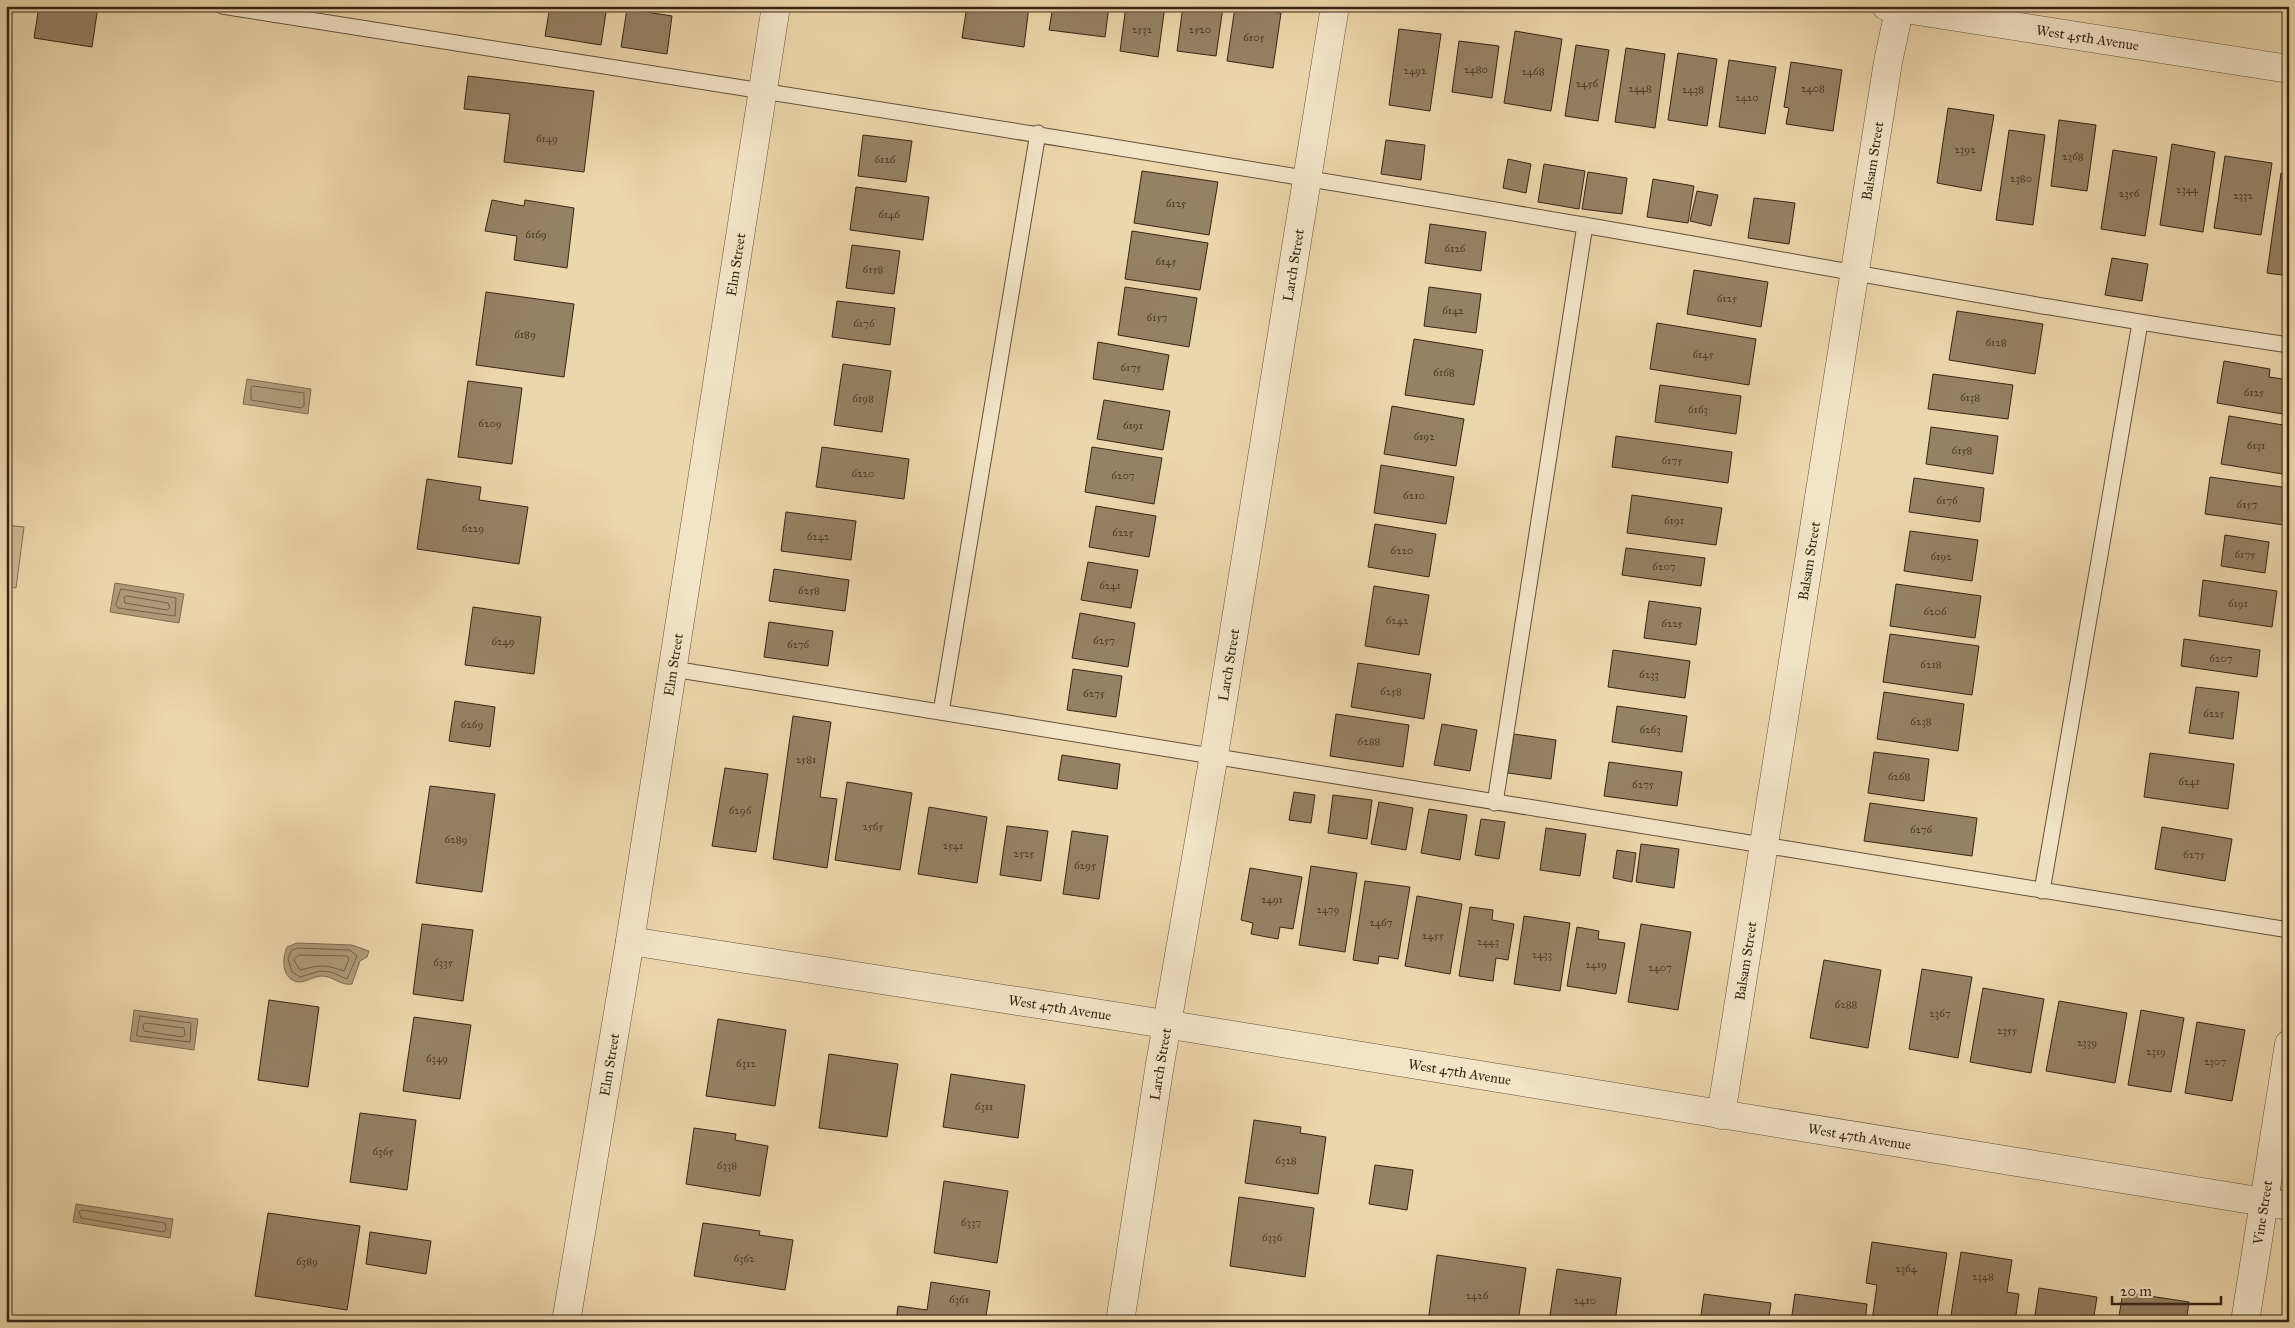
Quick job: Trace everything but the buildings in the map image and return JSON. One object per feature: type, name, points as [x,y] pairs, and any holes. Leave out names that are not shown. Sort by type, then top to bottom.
[{"type":"street","name":"Elm Street","points":[[566,1322],[630,941],[776,6]]},
{"type":"street","name":"Larch Street","points":[[1120,1322],[1167,1025],[1214,756],[1336,6]]},
{"type":"street","name":"West 45th Avenue","points":[[1895,7],[2289,69]]},
{"type":"street","name":"Balsam Street","points":[[1721,1115],[1890,50],[1895,7]]},
{"type":"street","name":"West 47th Avenue","points":[[630,941],[1167,1025],[2277,1204]]},
{"type":"street","name":"Vine Street","points":[[2244,1322],[2277,1204],[2289,1044]]},
{"type":"lane","points":[[222,6],[1038,133],[1585,225],[2140,323],[2289,345]]},
{"type":"lane","points":[[941,712],[1038,133]]},
{"type":"lane","points":[[1495,803],[1585,225]]},
{"type":"lane","points":[[2042,891],[2140,323]]},
{"type":"lane","points":[[673,669],[2289,930]]},
{"type":"shaded area","points":[[6,525],[24,527],[16,588],[6,586]]},
{"type":"water","points":[[247,379],[311,389],[308,414],[243,404]]},
{"type":"water","points":[[115,583],[184,594],[179,623],[110,612]]},
{"type":"water","points":[[297,943],[352,945],[369,951],[367,957],[360,961],[352,984],[344,984],[322,976],[299,982],[289,977],[284,968],[284,957],[287,947]]},
{"type":"water","points":[[134,1010],[198,1019],[194,1050],[130,1041]]},
{"type":"water","points":[[76,1204],[173,1219],[170,1238],[73,1222]]}]
